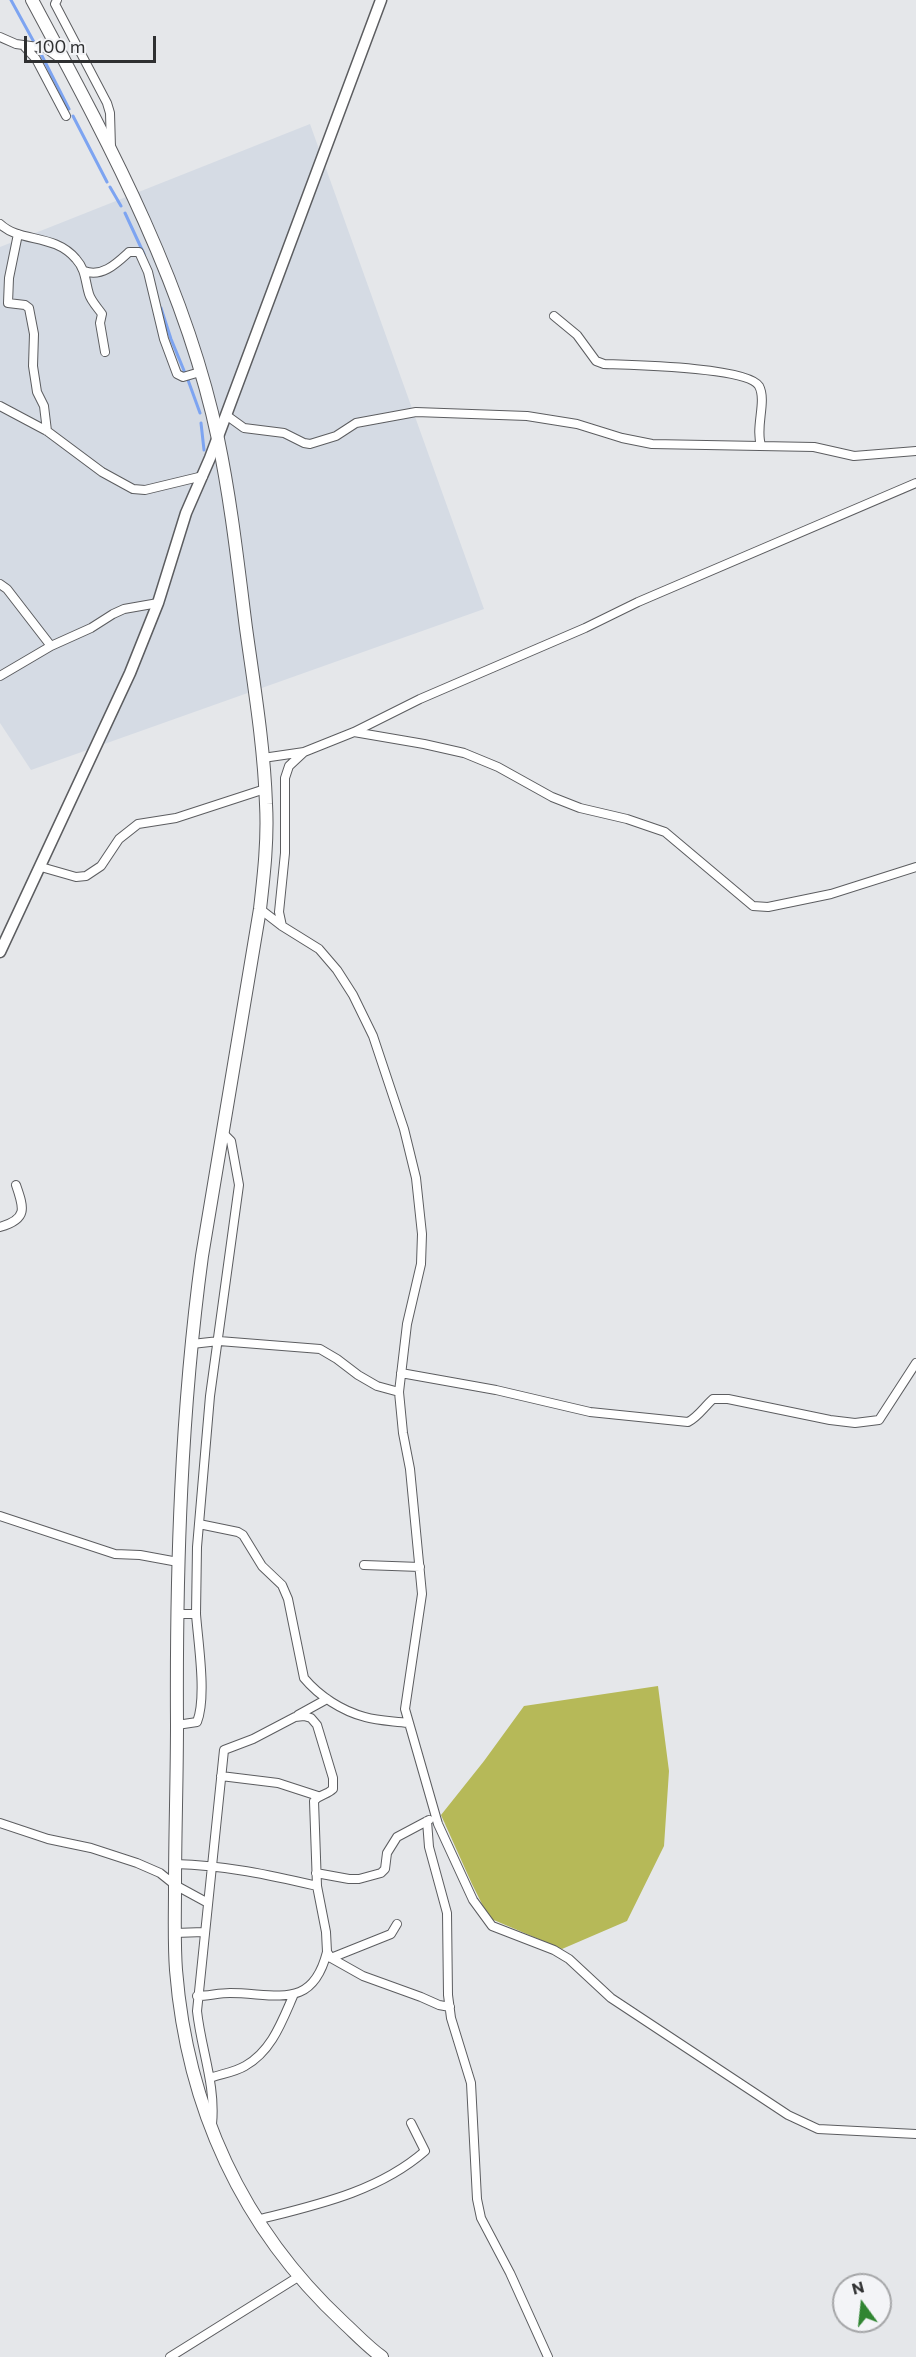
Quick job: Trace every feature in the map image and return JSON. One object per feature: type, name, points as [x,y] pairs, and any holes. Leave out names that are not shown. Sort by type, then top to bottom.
[{"type":"main road","points":[[32,0],[112,152],[159,253],[200,372],[218,438],[232,521],[263,758],[266,857],[260,909],[201,1267],[182,1468],[178,1562],[175,1864],[175,1933],[179,2003],[187,2049],[211,2130],[222,2158],[257,2220],[298,2277],[382,2357]]},
{"type":"street","points":[[57,0],[55,4],[111,112],[112,152]]},
{"type":"street","points":[[0,952],[130,673],[158,603],[186,513],[218,438],[381,0]]},
{"type":"street","points":[[0,37],[24,46],[45,48],[64,62]]},
{"type":"street","points":[[24,46],[36,59],[66,116]]},
{"type":"street","points":[[0,224],[8,232],[47,240],[70,253],[84,271],[89,296],[102,314],[100,323],[105,352]]},
{"type":"street","points":[[18,234],[9,278],[8,303],[25,305],[29,308],[34,334],[33,366],[37,393],[44,406],[47,431]]},
{"type":"street","points":[[84,271],[91,274],[113,267],[129,252],[139,252],[148,272],[164,339],[177,374],[183,377],[200,372]]},
{"type":"street","points":[[554,316],[577,335],[597,361],[604,364],[708,370],[755,381],[759,386],[761,400],[758,432],[761,445]]},
{"type":"street","points":[[0,406],[47,431],[102,472],[133,489],[145,490],[203,476]]},
{"type":"street","points":[[226,415],[244,428],[284,433],[310,444],[336,436],[356,423],[416,412],[527,416],[577,424],[622,438],[652,444],[814,447],[855,456],[916,451]]},
{"type":"street","points":[[263,758],[304,752],[354,732],[420,699],[585,628],[638,602],[916,483]]},
{"type":"street","points":[[0,584],[7,589],[51,646]]},
{"type":"street","points":[[0,675],[124,609],[158,603]]},
{"type":"street","points":[[354,732],[464,753],[498,767],[552,797],[580,808],[627,819],[665,832],[753,906],[768,907],[831,894],[916,867]]},
{"type":"street","points":[[282,926],[279,912],[285,853],[285,778],[289,766],[304,752]]},
{"type":"street","points":[[41,867],[76,877],[86,876],[101,866],[119,839],[138,824],[176,818],[265,789]]},
{"type":"street","points":[[260,909],[319,950],[337,970],[353,995],[373,1036],[410,1150],[421,1214],[421,1264],[407,1324],[399,1392],[403,1433],[410,1469],[422,1594],[405,1709],[431,1818],[473,1900],[492,1926],[554,1950],[569,1959],[611,1998],[788,2115],[811,2127],[916,2134]]},
{"type":"street","points":[[177,1725],[197,1722],[200,1715],[196,1614],[199,1524],[210,1396],[239,1185],[231,1141],[222,1132]]},
{"type":"street","points":[[0,1227],[12,1224],[21,1215],[22,1203],[16,1185]]},
{"type":"street","points":[[192,1344],[219,1341],[320,1349],[377,1386],[399,1392]]},
{"type":"street","points":[[401,1373],[496,1390],[601,1413],[688,1422],[695,1419],[712,1399],[855,1423],[879,1420],[916,1363]]},
{"type":"street","points":[[0,1516],[115,1554],[140,1555],[178,1562]]},
{"type":"street","points":[[199,1524],[243,1535],[262,1566],[282,1585],[288,1599],[304,1678],[327,1700],[364,1717],[408,1723]]},
{"type":"street","points":[[364,1566],[420,1567]]},
{"type":"street","points":[[178,1614],[196,1614]]},
{"type":"street","points":[[211,2130],[214,2103],[196,2011],[224,1750],[253,1739],[327,1700]]},
{"type":"street","points":[[221,1776],[278,1783],[318,1796],[328,1794],[333,1789],[333,1778],[317,1725],[311,1718],[295,1717]]},
{"type":"street","points":[[197,1996],[232,1993],[280,1996],[294,1994],[311,1986],[322,1972],[329,1955],[316,1873],[314,1801],[318,1796]]},
{"type":"street","points":[[316,1873],[359,1879],[381,1873],[385,1869],[387,1853],[398,1837],[431,1818]]},
{"type":"street","points":[[431,1818],[429,1847],[447,1913],[450,2007],[454,2034],[471,2082],[477,2199],[481,2218],[510,2273],[548,2357]]},
{"type":"street","points":[[0,1823],[48,1839],[122,1858],[160,1873],[175,1885],[208,1903]]},
{"type":"street","points":[[175,1864],[243,1869],[318,1886]]},
{"type":"street","points":[[329,1955],[391,1934],[397,1924]]},
{"type":"street","points":[[175,1933],[204,1932]]},
{"type":"street","points":[[329,1955],[363,1976],[421,1996],[439,2005],[450,2007]]},
{"type":"street","points":[[210,2078],[243,2068],[257,2059],[269,2046],[294,1994]]},
{"type":"street","points":[[257,2220],[318,2204],[374,2185],[424,2151],[411,2123]]},
{"type":"street","points":[[170,2357],[298,2277]]},
{"type":"shaded area","points":[[310,124],[484,609],[31,770],[0,723],[0,247]]},
{"type":"shaded area","points":[[658,1686],[669,1771],[664,1846],[627,1921],[562,1949],[489,1918],[441,1815],[524,1706]]},
{"type":"waterway","points":[[11,0],[35,44]]},
{"type":"waterway","points":[[39,50],[69,109]]},
{"type":"waterway","points":[[73,116],[107,182]]},
{"type":"waterway","points":[[110,187],[121,206]]},
{"type":"waterway","points":[[125,213],[144,254]]},
{"type":"waterway","points":[[161,308],[185,373]]},
{"type":"waterway","points":[[188,380],[200,413]]},
{"type":"waterway","points":[[201,423],[204,450]]}]
